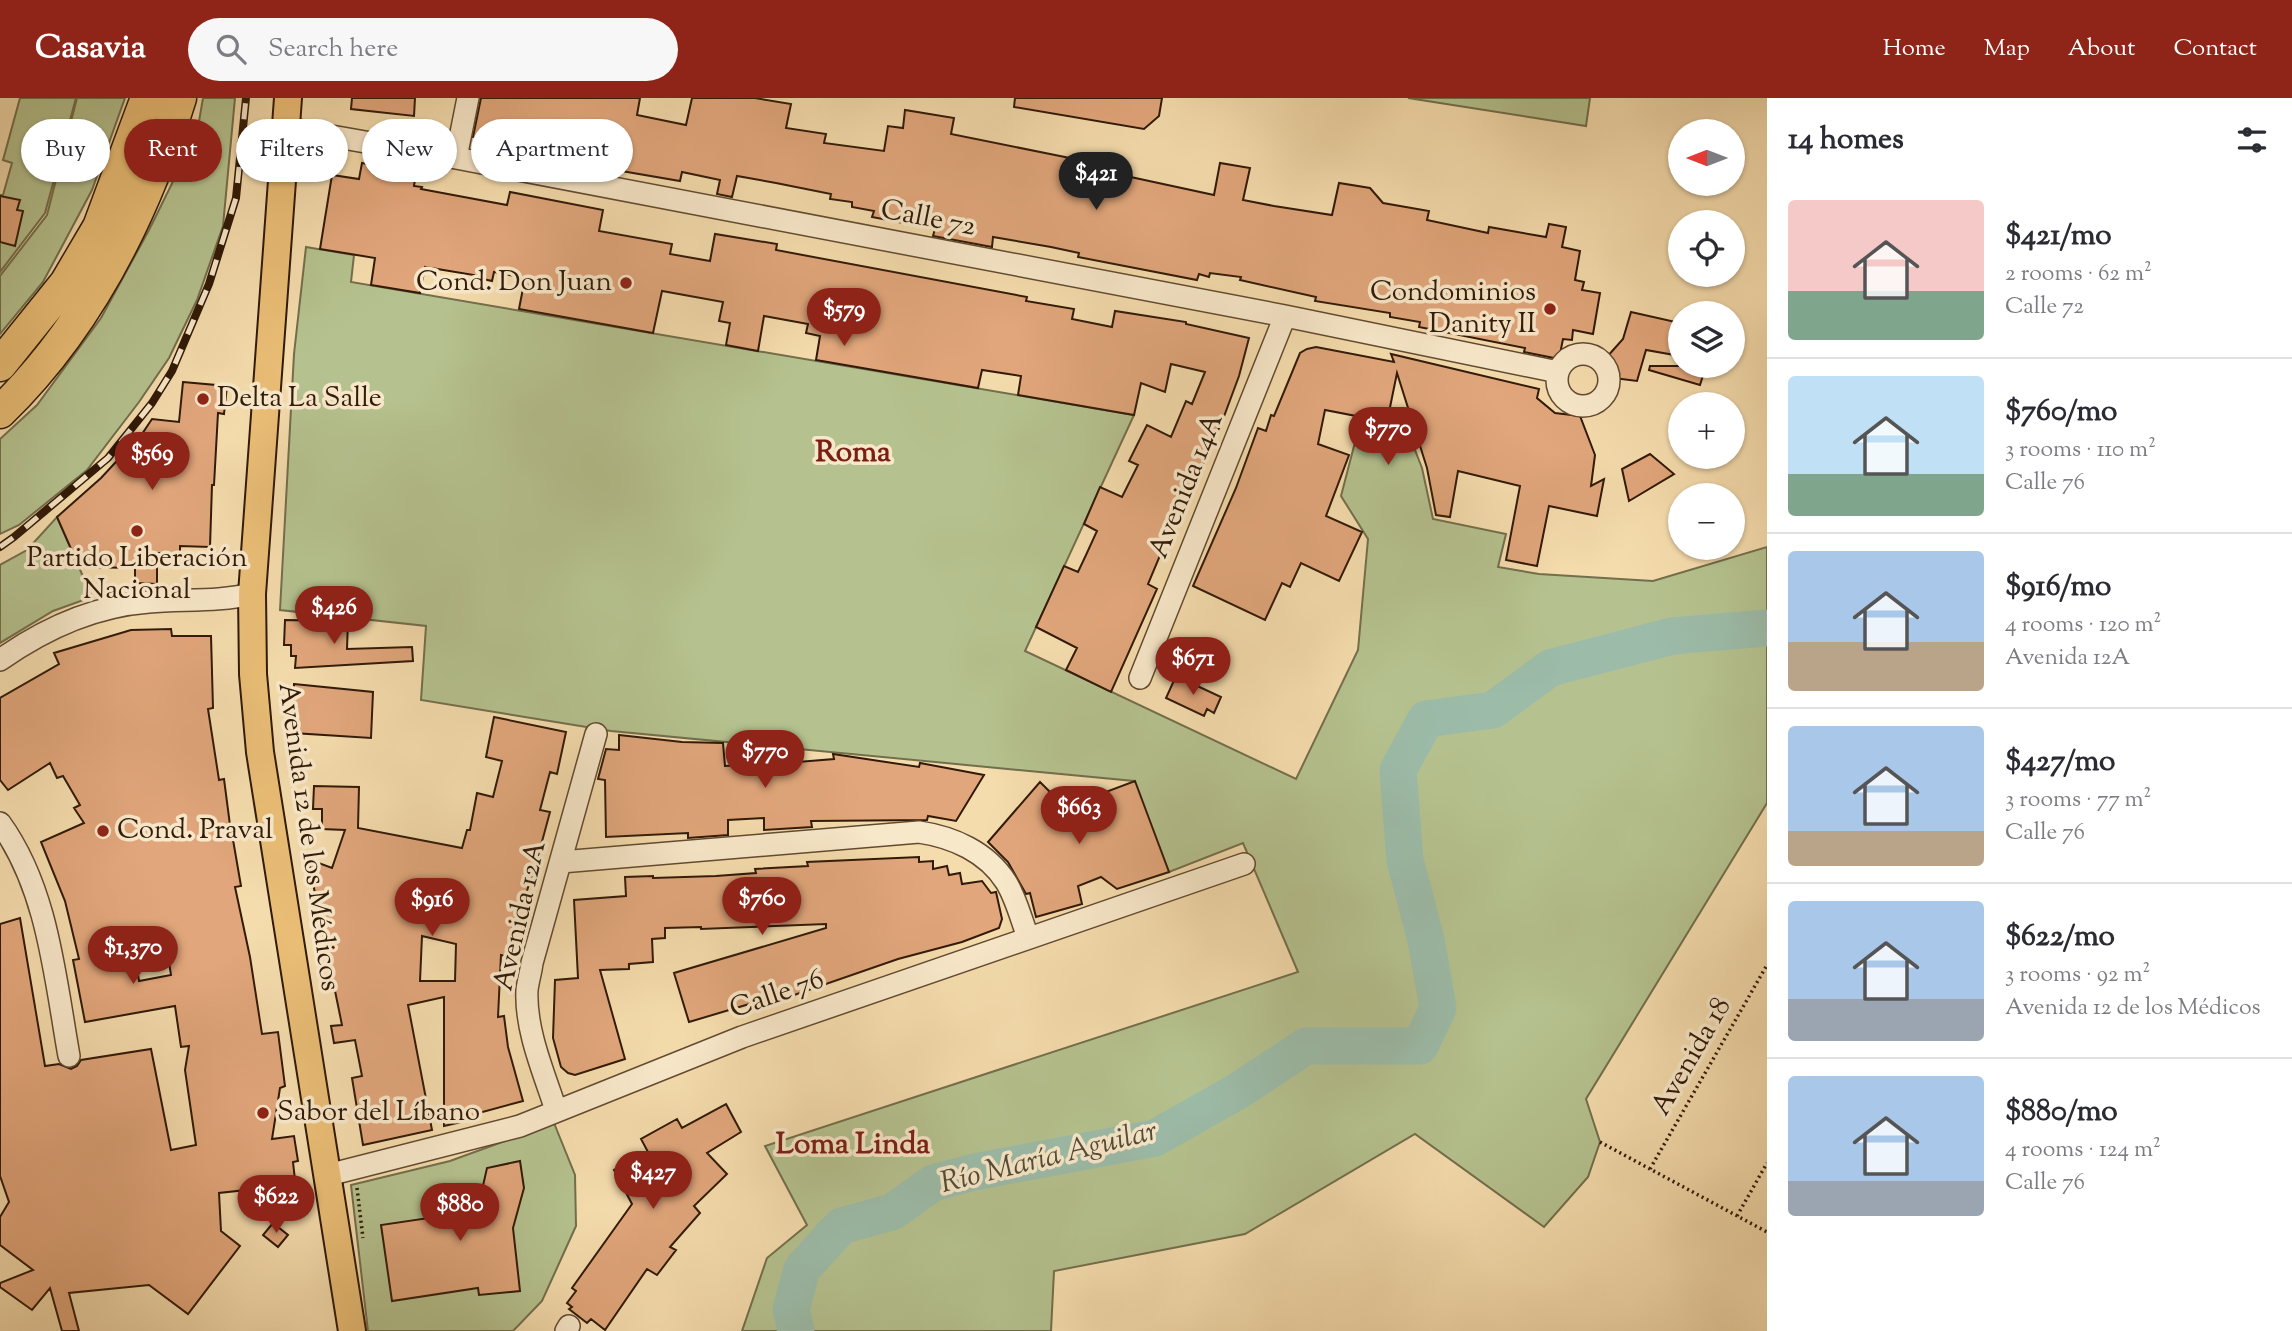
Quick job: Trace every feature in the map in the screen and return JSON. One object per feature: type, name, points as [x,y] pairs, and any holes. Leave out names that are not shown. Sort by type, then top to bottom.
[{"type":"highway","points":[[0,365],[66,283],[99,227],[147,98]]},
{"type":"highway","points":[[0,412],[28,384],[83,312],[123,243],[166,142],[180,98]]},
{"type":"main road","name":"Avenida 12 de los Médicos","points":[[287,119],[288,98]]},
{"type":"main road","name":"Avenida 12 de los Médicos","points":[[282,182],[252,594],[253,674],[260,752],[352,1331]]},
{"type":"street","points":[[457,153],[468,98]]},
{"type":"street","name":"Calle 72","points":[[457,158],[1285,316],[1558,372]]},
{"type":"street","name":"Avenida 14A","points":[[1140,678],[1285,316]]},
{"type":"street","points":[[0,660],[37,636],[80,616],[147,602],[235,598],[252,594]]},
{"type":"street","name":"Avenida 12A","points":[[556,1110],[530,1022],[527,989],[596,734]]},
{"type":"street","points":[[0,823],[31,880],[48,939],[69,1056]]},
{"type":"street","points":[[561,862],[919,832],[944,837],[968,847],[998,871],[1007,883],[1028,937]]},
{"type":"street","name":"Calle 76","points":[[328,1175],[520,1126],[742,1037],[1244,864]]},
{"type":"path","name":"Avenida 18","points":[[1650,1169],[1767,965]]},
{"type":"path","points":[[1601,1142],[1767,1232]]},
{"type":"path","points":[[1737,1216],[1767,1163]]},
{"type":"path","points":[[355,1169],[363,1238]]},
{"type":"green space","points":[[20,98],[76,98],[70,119],[21,119],[21,182],[53,182],[45,213],[0,272],[0,195],[3,195],[12,163],[3,160]]},
{"type":"green space","points":[[77,98],[125,98],[110,140],[110,119],[72,119]]},
{"type":"green space","points":[[203,98],[235,98],[223,226],[197,300],[169,358],[87,470],[19,525],[0,534],[0,439],[37,405],[101,318],[173,182],[222,182],[222,119],[199,119]]},
{"type":"green space","points":[[1408,98],[1590,98],[1586,126]]},
{"type":"green space","points":[[55,182],[95,182],[43,282],[0,334],[0,276],[47,215]]},
{"type":"green space","points":[[306,247],[354,255],[351,282],[1134,415],[1025,651],[1296,779],[1358,650],[1368,539],[1341,496],[1360,423],[1389,428],[1402,417],[1422,468],[1433,519],[1506,534],[1498,567],[1539,574],[1653,581],[1723,560],[1745,560],[1745,554],[1767,547],[1767,803],[1586,1099],[1600,1142],[1588,1177],[1544,1227],[1415,1134],[1245,1234],[1054,1271],[1051,1331],[742,1331],[767,1258],[807,1225],[765,1146],[1298,972],[1243,843],[1169,872],[1134,781],[611,731],[421,700],[426,626],[280,610],[294,354]]},
{"type":"green space","points":[[57,517],[92,597],[53,611],[0,643],[0,565],[27,550]]},
{"type":"green space","points":[[554,1123],[575,1175],[576,1226],[542,1301],[513,1331],[368,1331],[351,1185],[450,1161]]},
{"type":"building","points":[[352,98],[415,98],[414,116],[351,109]]},
{"type":"building","points":[[481,98],[640,98],[637,115],[686,125],[692,98],[755,98],[791,104],[786,128],[826,134],[824,143],[884,151],[888,126],[903,128],[905,110],[954,118],[951,134],[1070,158],[1068,169],[1095,172],[1093,178],[1125,184],[1126,176],[1214,195],[1220,163],[1250,168],[1243,200],[1332,215],[1339,183],[1370,188],[1383,203],[1429,211],[1427,220],[1488,233],[1489,227],[1546,237],[1549,224],[1566,227],[1562,247],[1580,251],[1575,280],[1584,282],[1582,290],[1600,293],[1593,334],[1573,330],[1572,340],[1563,339],[1559,359],[1524,352],[1525,348],[1419,327],[1420,322],[1390,317],[1390,313],[1315,301],[1316,297],[1240,280],[1241,277],[1210,273],[1209,277],[1199,274],[1197,280],[1078,257],[1079,253],[1051,247],[993,237],[992,247],[933,236],[935,229],[872,217],[874,211],[852,207],[852,202],[830,199],[831,194],[737,176],[732,197],[717,194],[720,180],[682,172],[680,181],[633,173],[633,119],[477,119]]},
{"type":"building","points":[[1015,98],[1162,98],[1159,116],[1144,129],[1014,107]]},
{"type":"building","points":[[362,163],[362,182],[415,182],[414,186],[422,187],[421,189],[507,205],[510,192],[603,210],[599,231],[672,244],[670,254],[710,261],[715,234],[777,244],[776,250],[1027,297],[1026,301],[1074,309],[1072,319],[1112,327],[1115,311],[1186,322],[1249,338],[1223,419],[1187,500],[1181,497],[1160,544],[1164,546],[1148,584],[1157,589],[1111,692],[1066,670],[1077,648],[1036,627],[1064,566],[1078,572],[1097,531],[1084,524],[1100,487],[1122,497],[1138,465],[1129,461],[1147,425],[1171,437],[1186,401],[1192,404],[1205,372],[1171,364],[1165,392],[1141,383],[1134,415],[1018,395],[1021,376],[982,370],[978,388],[816,360],[820,336],[806,333],[808,324],[764,316],[758,351],[726,345],[730,323],[719,321],[723,302],[662,291],[653,333],[519,309],[525,278],[494,272],[492,281],[474,275],[425,267],[420,293],[371,285],[375,258],[320,249],[331,182],[348,182],[348,177],[359,179]]},
{"type":"building","points":[[0,196],[20,200],[17,210],[23,211],[15,246],[0,242]]},
{"type":"building","points":[[1631,312],[1668,320],[1668,354],[1646,350],[1637,381],[1614,378],[1606,358],[1623,339]]},
{"type":"building","points":[[1316,347],[1394,362],[1391,354],[1539,389],[1537,398],[1555,413],[1580,416],[1595,455],[1591,486],[1604,479],[1597,516],[1549,506],[1537,566],[1506,560],[1520,486],[1458,471],[1450,517],[1436,515],[1427,468],[1397,373],[1387,422],[1325,410],[1318,444],[1349,455],[1326,516],[1362,532],[1339,581],[1301,563],[1290,587],[1282,583],[1265,620],[1193,586],[1236,488],[1258,428],[1266,431],[1300,353]]},
{"type":"building","points":[[1650,366],[1668,366],[1668,376],[1649,370]]},
{"type":"building","points":[[1676,378],[1702,378],[1700,385]]},
{"type":"building","points":[[183,382],[227,386],[224,414],[218,413],[210,547],[180,546],[180,553],[157,553],[157,584],[135,583],[135,568],[79,567],[57,517],[101,478],[142,434],[152,419],[179,422]]},
{"type":"building","points":[[1650,454],[1674,474],[1629,501],[1622,469]]},
{"type":"building","points":[[285,620],[348,621],[347,649],[412,647],[413,661],[295,668],[296,656],[291,656],[291,645],[284,645]]},
{"type":"building","points":[[171,629],[172,636],[211,636],[213,708],[208,709],[219,780],[224,779],[230,825],[222,825],[231,828],[241,886],[235,887],[250,957],[262,1034],[278,1032],[285,1086],[280,1088],[272,1139],[294,1136],[298,1161],[293,1162],[295,1180],[256,1184],[257,1189],[219,1193],[221,1231],[240,1246],[188,1314],[149,1285],[69,1293],[79,1331],[62,1331],[50,1288],[32,1310],[0,1287],[0,1283],[33,1270],[0,1245],[0,1217],[9,1202],[0,1176],[0,924],[20,918],[45,1066],[59,1064],[71,1069],[81,1060],[151,1049],[171,1150],[196,1145],[185,1070],[189,1046],[181,1047],[175,1006],[85,1022],[73,960],[79,959],[65,901],[41,842],[84,823],[74,808],[80,805],[63,776],[57,778],[50,763],[8,790],[0,780],[0,698],[59,664],[54,653],[131,630]],"holes":[[[166,944],[171,975],[139,981],[134,950]]]},
{"type":"building","points":[[1176,676],[1221,697],[1214,713],[1207,709],[1204,716],[1166,698]]},
{"type":"building","points":[[294,684],[373,692],[371,738],[293,733]]},
{"type":"building","points":[[494,717],[566,732],[557,774],[550,772],[540,810],[550,812],[540,849],[526,894],[521,892],[506,956],[501,955],[498,1017],[504,1016],[508,1047],[523,1101],[475,1114],[475,1119],[444,1126],[444,997],[408,1005],[432,1130],[363,1145],[352,1078],[362,1076],[355,1040],[334,1043],[331,1026],[342,1025],[308,859],[332,868],[345,830],[322,829],[322,809],[313,809],[314,786],[359,787],[358,828],[462,848],[467,830],[470,830],[477,793],[493,797],[502,761],[486,757]],"holes":[[[422,936],[456,944],[455,981],[420,981]]]},
{"type":"building","points":[[619,735],[682,742],[723,743],[725,766],[760,764],[760,749],[797,748],[798,762],[834,759],[833,754],[919,767],[920,763],[984,775],[956,821],[928,816],[927,820],[811,821],[812,827],[764,830],[764,818],[728,820],[728,835],[688,838],[688,833],[606,837],[605,780],[598,779],[606,749],[619,750]]},
{"type":"building","points":[[1135,781],[1169,872],[1117,889],[1101,877],[1078,886],[1082,904],[1036,917],[1030,893],[1026,894],[1008,862],[988,842],[1040,782],[1076,818],[1099,808],[1095,796]]},
{"type":"building","points":[[919,857],[919,862],[933,861],[933,869],[947,866],[949,875],[960,873],[962,884],[982,881],[991,893],[996,892],[1002,919],[999,928],[962,942],[898,959],[777,1001],[776,996],[689,1022],[674,973],[826,928],[826,924],[665,928],[665,938],[652,939],[653,962],[629,964],[629,969],[600,970],[625,1059],[575,1075],[561,1067],[553,1038],[555,980],[578,978],[574,900],[626,896],[625,877],[716,876],[756,873],[755,869],[808,866],[807,862]]},
{"type":"building","points":[[726,1104],[741,1132],[707,1153],[727,1174],[694,1206],[700,1213],[670,1247],[676,1250],[657,1275],[647,1269],[605,1330],[591,1319],[587,1323],[569,1309],[572,1307],[567,1303],[576,1291],[572,1288],[632,1204],[614,1170],[648,1152],[641,1139],[677,1119],[682,1128]]},
{"type":"building","points":[[520,1161],[524,1188],[513,1228],[520,1291],[479,1295],[478,1288],[392,1301],[381,1225],[463,1213],[461,1193],[482,1190],[487,1168]]},
{"type":"building","points":[[273,1223],[288,1235],[278,1247],[263,1235]]},
{"type":"waterway","name":"Río María Aguilar","points":[[796,1331],[791,1309],[802,1269],[841,1226],[892,1212],[933,1183],[974,1172],[1155,1138],[1238,1091],[1306,1046],[1420,1046],[1438,1008],[1426,940],[1405,860],[1398,770],[1426,719],[1493,710],[1550,668],[1672,636],[1767,628]]},
{"type":"railway","points":[[0,547],[108,458],[152,403],[172,371],[209,284],[236,198],[246,98]]},
{"type":"place","name":"Cond. Don Juan","points":[[626,283]]},
{"type":"place","name":"Condominios Danity II","points":[[1550,309]]},
{"type":"place","name":"Delta La Salle","points":[[203,399]]},
{"type":"place","name":"Partido Liberación Nacional","points":[[137,531]]},
{"type":"place","name":"Cond. Praval","points":[[103,831]]},
{"type":"place","name":"Sabor del Líbano","points":[[263,1113]]},
{"type":"district","name":"Roma","points":[[853,453]]},
{"type":"district","name":"Loma Linda","points":[[853,1145]]}]
